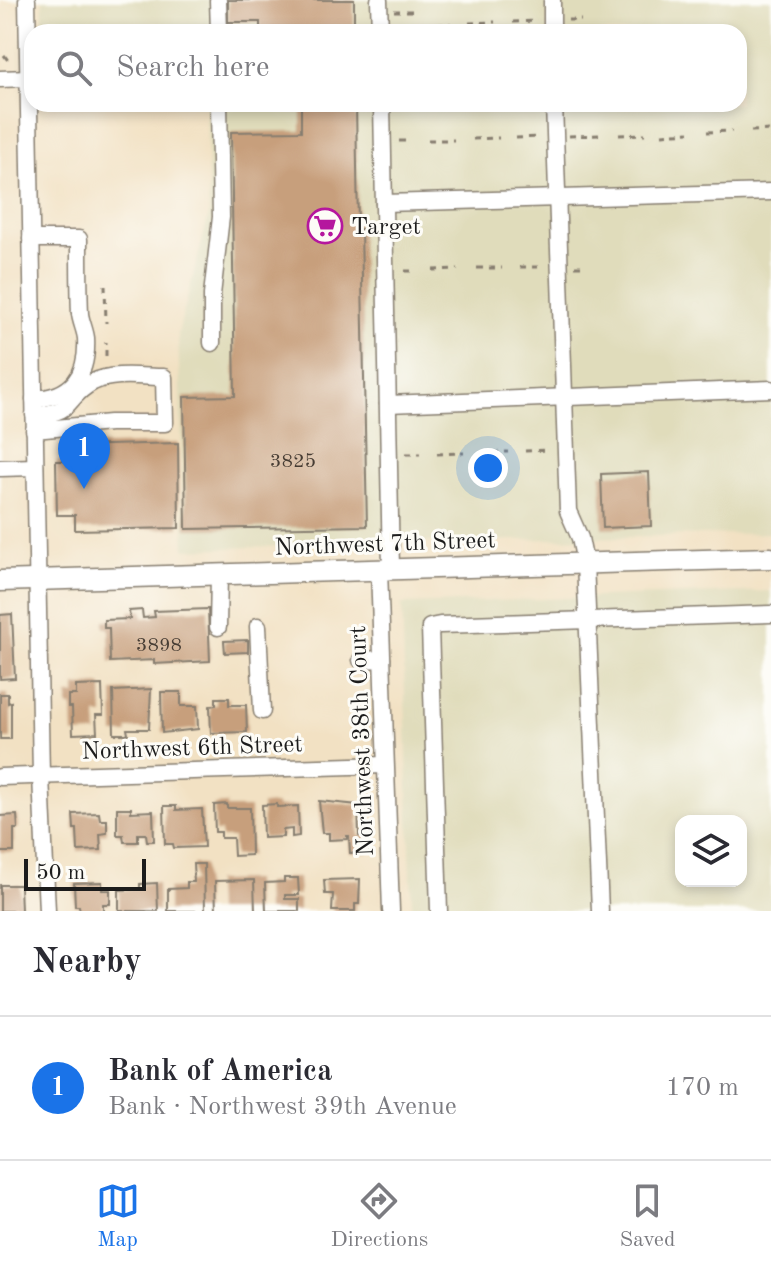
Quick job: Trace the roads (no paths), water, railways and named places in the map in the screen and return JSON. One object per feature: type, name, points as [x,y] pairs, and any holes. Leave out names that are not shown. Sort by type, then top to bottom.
[{"type":"main road","name":"Northwest 7th Street","points":[[0,581],[771,558]]},
{"type":"street","points":[[27,0],[28,24]]},
{"type":"street","points":[[218,0],[219,24]]},
{"type":"street","points":[[379,0],[380,24]]},
{"type":"street","points":[[552,0],[558,24]]},
{"type":"street","points":[[0,79],[24,71]]},
{"type":"street","points":[[30,112],[41,776],[47,911]]},
{"type":"street","points":[[212,343],[212,295],[221,217],[219,112]]},
{"type":"street","name":"Northwest 38th Court","points":[[382,112],[388,404],[382,659],[391,911]]},
{"type":"street","points":[[554,112],[568,511],[577,529],[585,563],[600,911]]},
{"type":"street","points":[[384,203],[771,192]]},
{"type":"street","points":[[31,239],[79,239],[80,319],[86,335],[86,360],[81,372],[65,393],[34,414]]},
{"type":"street","points":[[164,377],[165,423],[110,423],[34,414],[55,414],[86,387],[106,378],[164,377]]},
{"type":"street","points":[[388,404],[771,389]]},
{"type":"street","points":[[0,468],[35,467]]},
{"type":"street","points":[[218,627],[219,574]]},
{"type":"street","points":[[439,911],[430,627],[771,614]]},
{"type":"street","points":[[258,626],[262,711]]},
{"type":"street","points":[[361,660],[382,659]]},
{"type":"street","name":"Northwest 6th Street","points":[[0,777],[385,765]]},
{"type":"place","name":"Target","points":[[325,226]]},
{"type":"place","name":"Bank of America","points":[[84,489]]}]
